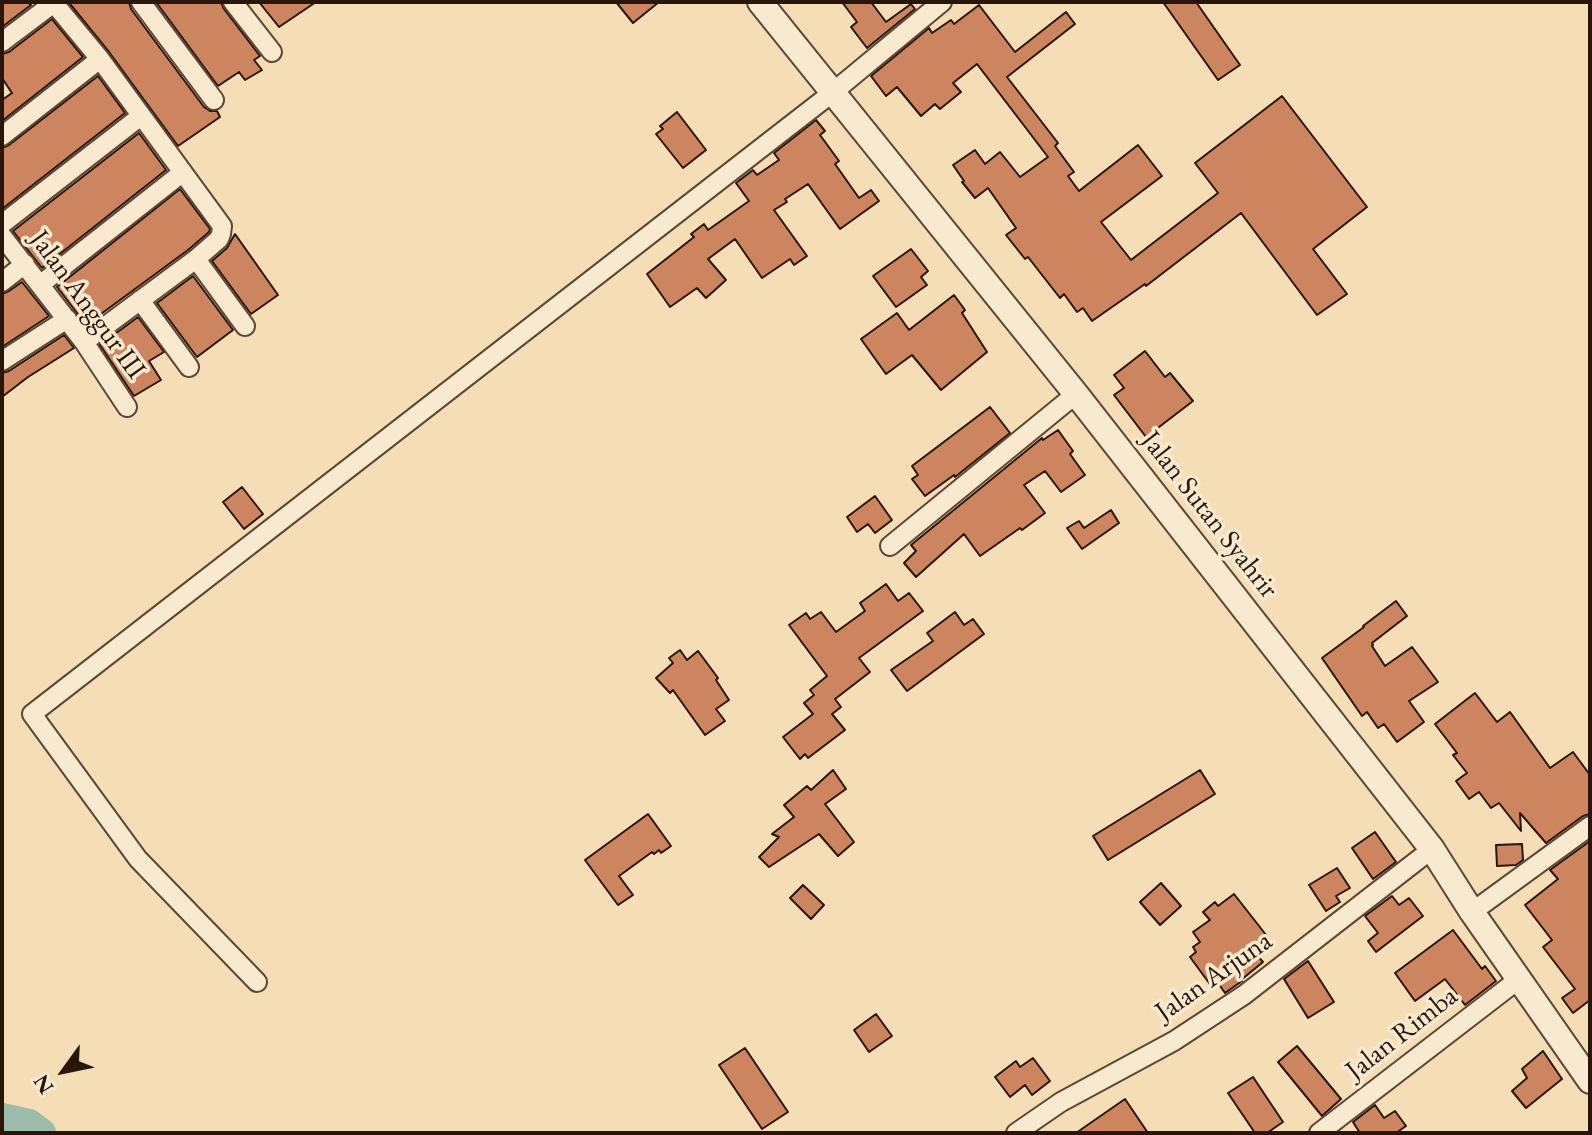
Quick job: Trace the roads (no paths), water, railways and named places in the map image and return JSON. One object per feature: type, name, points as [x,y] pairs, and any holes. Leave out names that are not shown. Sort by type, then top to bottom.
[{"type":"street","points":[[2,42],[54,2],[100,59],[222,226],[219,239],[196,259],[84,342]]},
{"type":"street","points":[[141,2],[214,100]]},
{"type":"street","points":[[233,2],[272,52]]},
{"type":"street","name":"Jalan Sutan Syahrir","points":[[760,2],[1076,394],[1432,849],[1472,912],[1590,1081]]},
{"type":"street","points":[[257,982],[138,859],[32,714],[832,93],[942,2]]},
{"type":"street","points":[[2,136],[100,59]]},
{"type":"street","points":[[2,224],[141,116]]},
{"type":"street","points":[[41,284],[182,173]]},
{"type":"street","name":"Jalan Anggur III","points":[[2,236],[84,342],[127,407]]},
{"type":"street","points":[[196,259],[245,326]]},
{"type":"street","points":[[2,282],[25,264]]},
{"type":"street","points":[[140,300],[189,367]]},
{"type":"street","points":[[5,353],[67,319]]},
{"type":"street","points":[[890,546],[1076,394]]},
{"type":"street","points":[[1472,912],[1590,826]]},
{"type":"street","name":"Jalan Arjuna","points":[[1016,1133],[1061,1102],[1174,1041],[1244,995],[1432,849]]},
{"type":"street","name":"Jalan Rimba","points":[[1323,1132],[1519,979]]},
{"type":"waterway","points":[[2,1118],[29,1124],[41,1133]]}]
